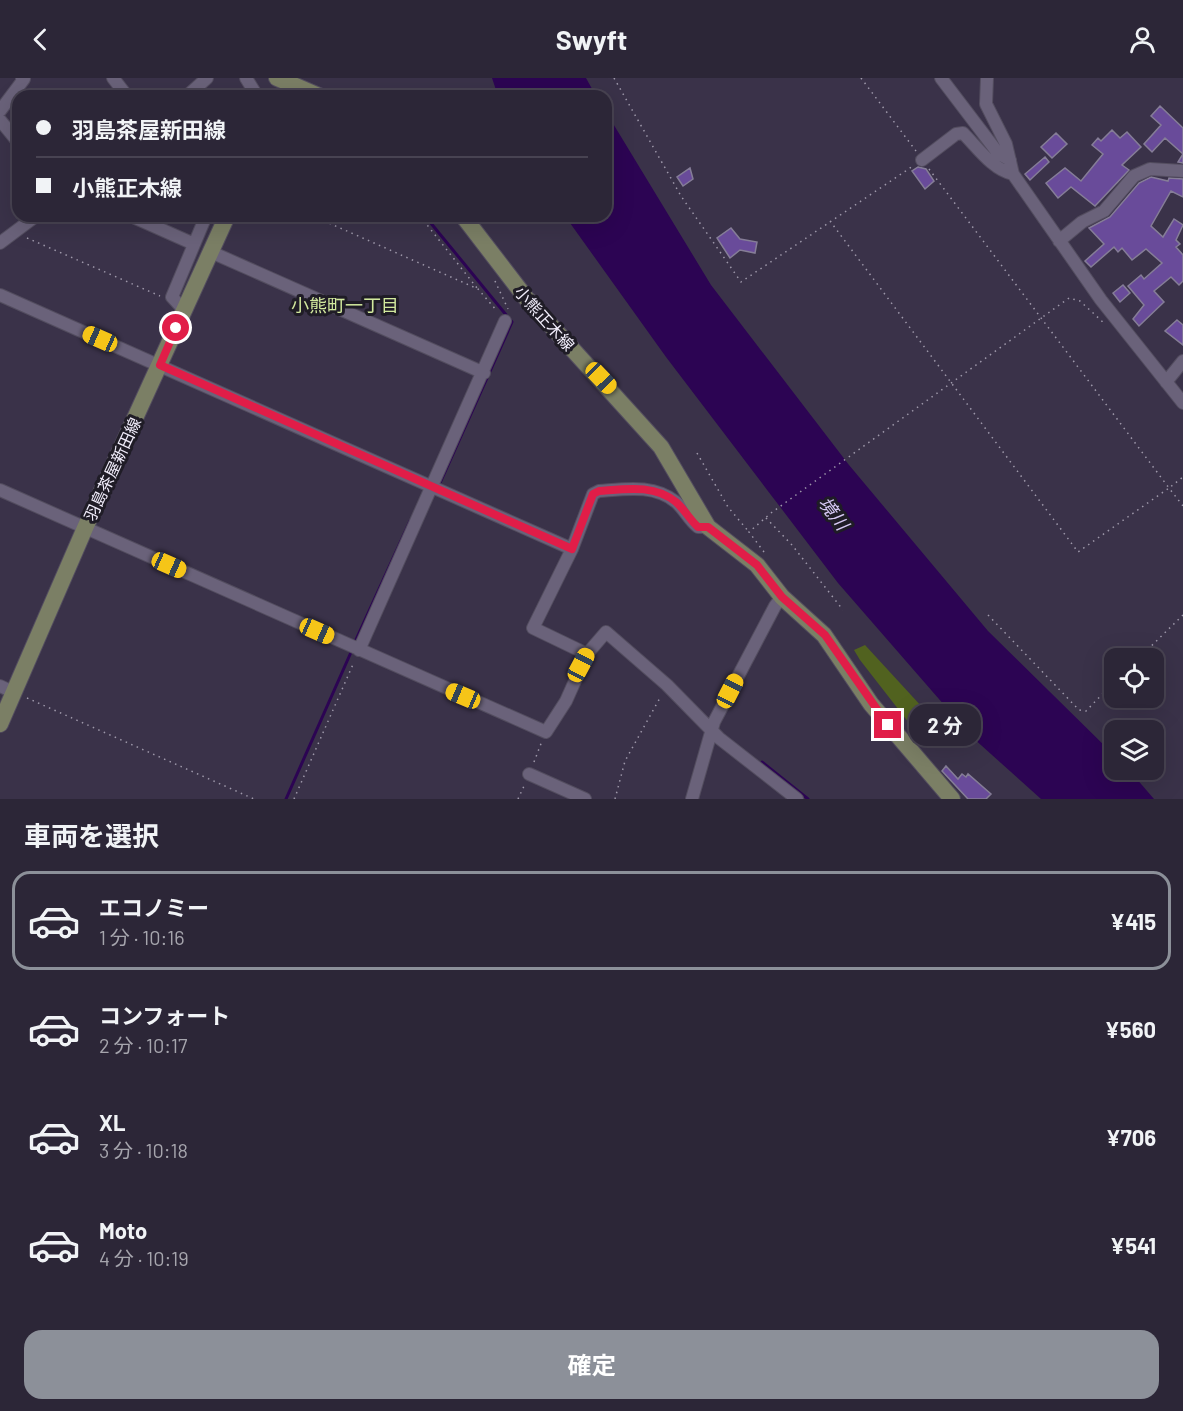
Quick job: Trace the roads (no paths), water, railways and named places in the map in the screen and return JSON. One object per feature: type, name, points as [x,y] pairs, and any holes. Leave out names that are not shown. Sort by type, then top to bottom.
[{"type":"main road","points":[[282,84],[300,90]]},
{"type":"main road","name":"羽島茶屋新田線","points":[[0,724],[7,690],[160,365],[178,305],[211,252],[224,222]]},
{"type":"main road","name":"小熊正木線","points":[[468,222],[526,298],[661,447],[708,527],[757,565],[782,597],[825,635],[882,718],[951,799]]},
{"type":"street","points":[[16,90],[24,79],[22,78]]},
{"type":"street","points":[[112,78],[122,90]]},
{"type":"street","points":[[194,90],[207,78]]},
{"type":"street","points":[[941,78],[998,153],[1010,160]]},
{"type":"street","points":[[987,78],[986,104],[1006,144],[1012,174],[1059,242],[1183,403]]},
{"type":"street","points":[[0,111],[12,95]]},
{"type":"street","points":[[0,120],[12,135]]},
{"type":"street","points":[[922,160],[956,134],[963,133],[995,165],[1012,174]]},
{"type":"street","points":[[1059,242],[1082,222],[1104,212],[1134,177],[1150,169],[1183,171]]},
{"type":"street","points":[[0,243],[28,222]]},
{"type":"street","points":[[144,222],[194,244]]},
{"type":"street","points":[[178,305],[194,244],[203,222]]},
{"type":"street","points":[[211,252],[484,373]]},
{"type":"street","points":[[0,295],[572,549]]},
{"type":"street","points":[[359,650],[484,373],[505,321]]},
{"type":"street","points":[[1166,382],[1183,361]]},
{"type":"street","points":[[587,654],[534,628],[572,549],[593,494],[599,491],[646,489],[665,494],[676,502],[698,527],[708,527]]},
{"type":"street","points":[[0,490],[546,732],[566,701],[587,654],[606,632],[667,685],[712,730],[797,799]]},
{"type":"street","points":[[692,799],[712,730],[754,646],[782,597]]},
{"type":"street","points":[[529,774],[585,799]]},
{"type":"water","points":[[492,78],[586,78],[593,90],[496,90]]},
{"type":"water","name":"境川","points":[[612,122],[711,285],[849,465],[988,631],[1104,745],[1104,780],[1138,780],[1154,799],[1041,799],[972,737],[838,583],[666,357],[569,222],[612,222]]},
{"type":"waterway","points":[[430,222],[512,322],[440,483]]},
{"type":"waterway","points":[[354,644],[410,521]]},
{"type":"waterway","points":[[286,799],[352,650]]},
{"type":"waterway","points":[[762,762],[808,799]]},
{"type":"district","name":"小熊町一丁目","points":[[345,305]]}]
